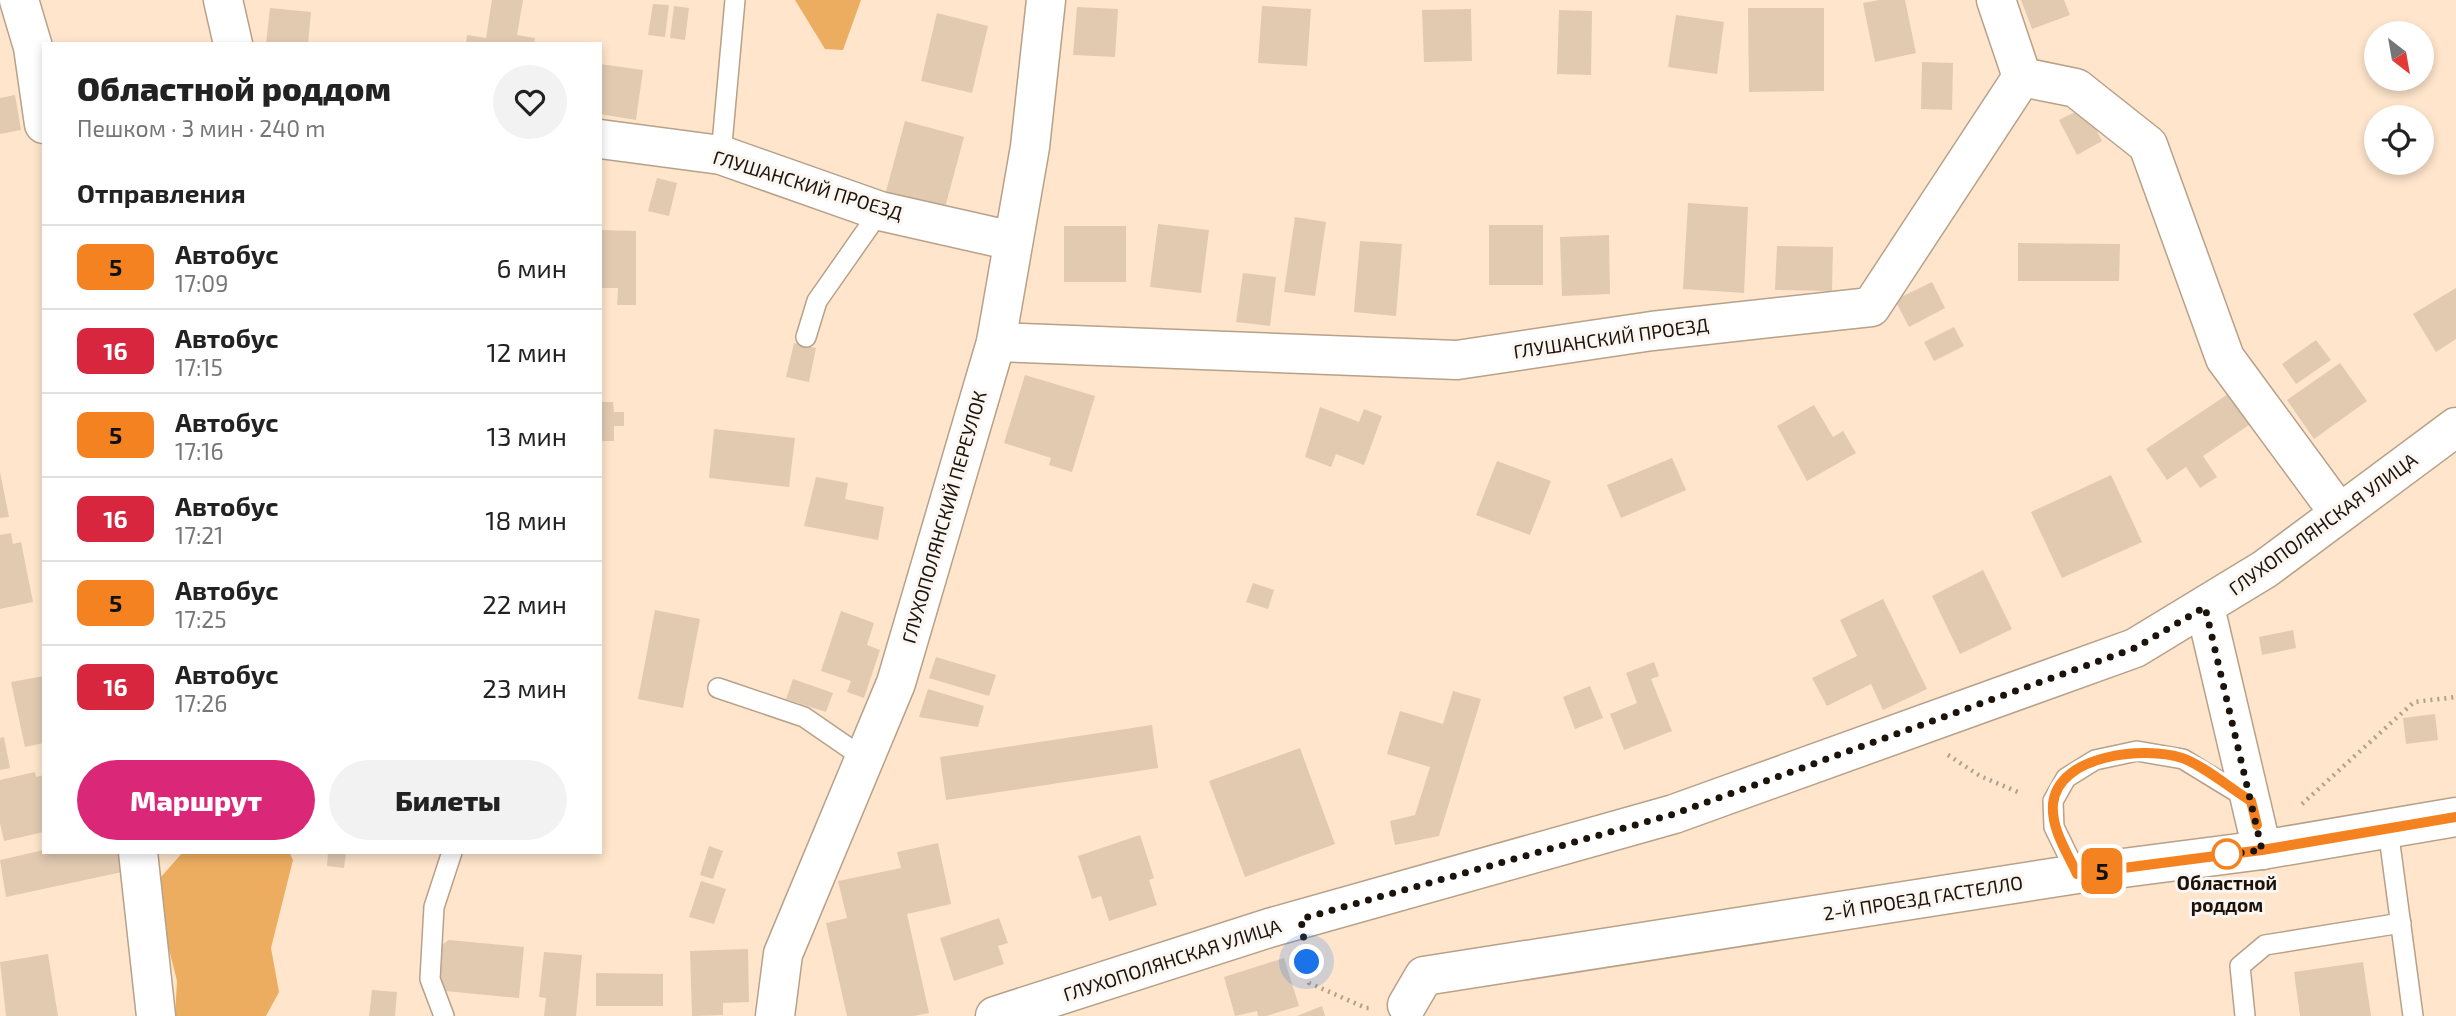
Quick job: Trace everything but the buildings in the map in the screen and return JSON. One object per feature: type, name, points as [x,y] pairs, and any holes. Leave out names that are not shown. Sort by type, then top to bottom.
[{"type":"street","points":[[19,0],[33,47],[42,110]]},
{"type":"street","points":[[223,0],[233,42]]},
{"type":"street","name":"ГЛУХОПОЛЯНСКИЙ ПЕРЕУЛОК","points":[[775,1016],[783,954],[896,682],[996,342],[1030,147],[1046,0]]},
{"type":"street","points":[[1996,0],[2022,77],[2076,88],[2148,145],[2225,358],[2339,513]]},
{"type":"street","name":"ГЛУШАНСКИЙ ПРОЕЗД","points":[[996,342],[1457,360],[1652,331],[1871,307],[2022,77]]},
{"type":"street","name":"ГЛУШАНСКИЙ ПРОЕЗД","points":[[602,139],[721,155],[880,211],[1013,241]]},
{"type":"street","name":"ГЛУХОПОЛЯНСКАЯ УЛИЦА","points":[[995,1016],[1301,919],[1674,814],[2135,648],[2264,569],[2456,427]]},
{"type":"street","points":[[2205,607],[2262,850]]},
{"type":"street","name":"2-Й ПРОЕЗД ГАСТЕЛЛО","points":[[1408,1011],[1424,976],[2077,874],[2262,850],[2456,817]]},
{"type":"street","points":[[138,854],[156,1016]]},
{"type":"lane","points":[[721,155],[735,0]]},
{"type":"lane","points":[[806,337],[817,301],[880,211]]},
{"type":"lane","points":[[718,688],[804,717],[865,759]]},
{"type":"lane","points":[[2077,874],[2054,827],[2053,801],[2066,778],[2095,760],[2137,751],[2183,759],[2251,801]]},
{"type":"lane","points":[[2388,829],[2413,1016]]},
{"type":"lane","points":[[444,1016],[430,979],[434,907],[451,854]]},
{"type":"lane","points":[[2245,1016],[2240,966],[2265,945],[2400,923]]},
{"type":"path","points":[[2262,850],[2302,804],[2414,702],[2456,697]]},
{"type":"path","points":[[1909,729],[1980,776],[2020,793]]},
{"type":"path","points":[[1301,919],[1309,983],[1366,1008],[1408,1011]]},
{"type":"shaded area","points":[[795,0],[861,0],[843,50],[825,49]]},
{"type":"shaded area","points":[[181,854],[290,854],[293,860],[271,948],[279,992],[266,1016],[175,1016],[177,981],[153,886]]},
{"type":"bus line","name":"5","points":[[2257,825],[2251,801],[2183,759],[2137,751],[2095,760],[2066,778],[2053,801],[2054,827],[2077,874],[2262,850],[2456,817]]},
{"type":"place","name":"Областной роддом","points":[[2227,854]]},
{"type":"route","points":[[1307,962],[1301,919],[1674,814],[2135,648],[2205,607],[2262,850],[2223,855],[2227,854]]}]
